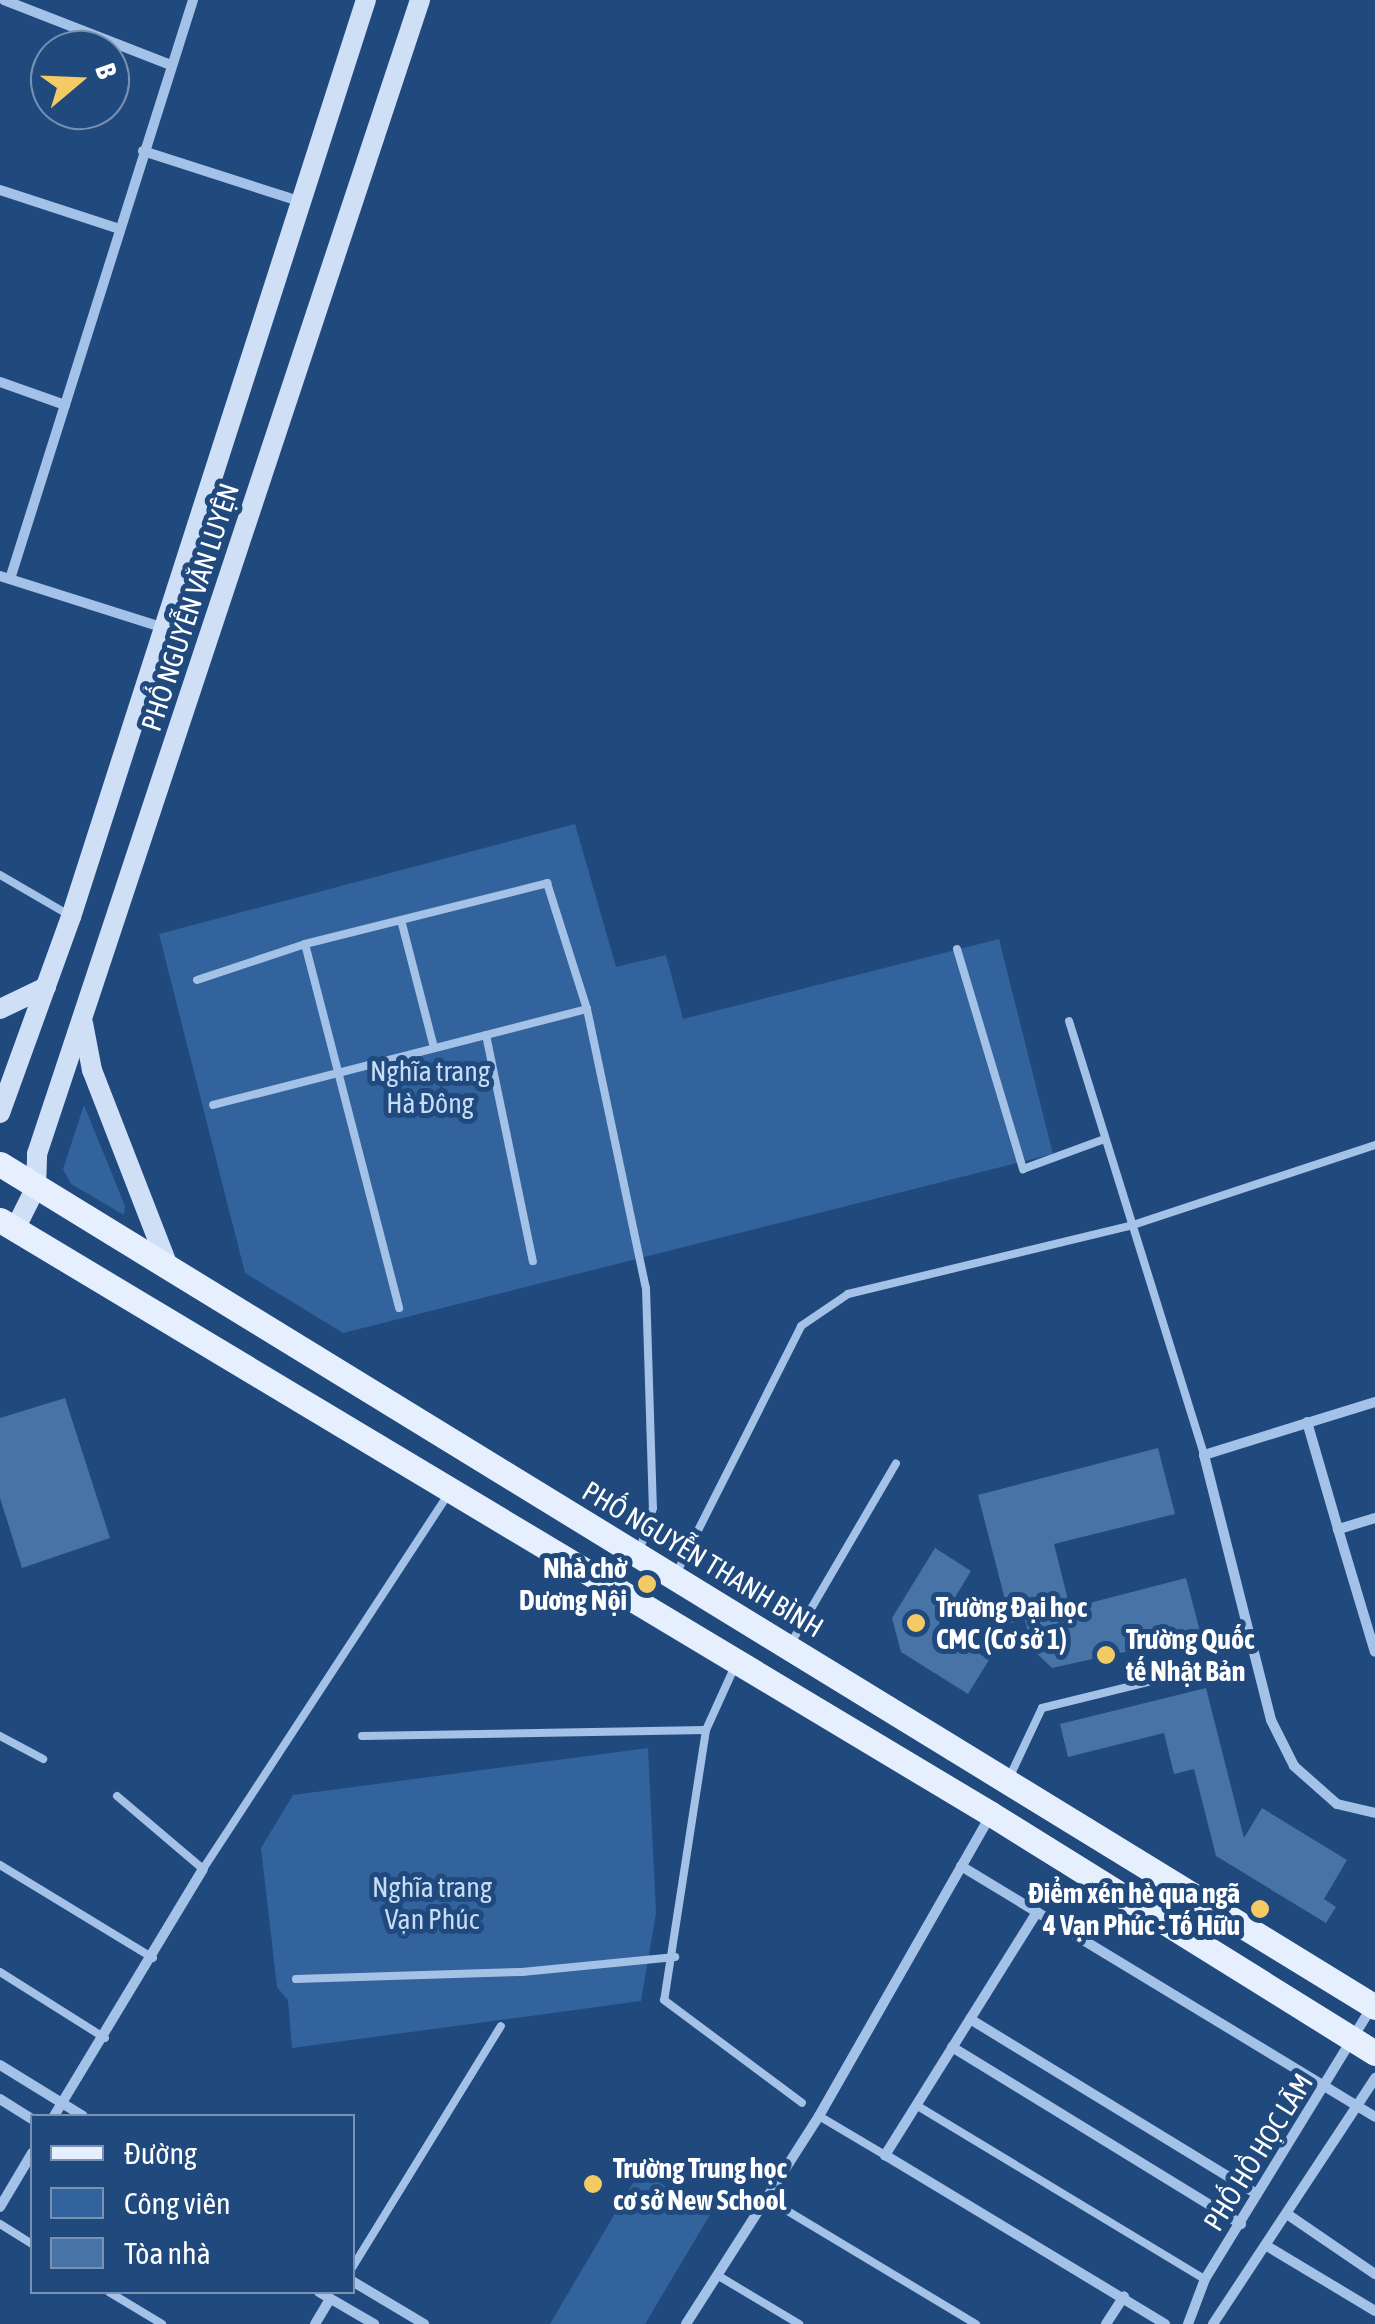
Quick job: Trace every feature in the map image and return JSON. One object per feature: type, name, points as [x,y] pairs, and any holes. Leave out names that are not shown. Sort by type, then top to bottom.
[{"type":"main road","name":"PHỐ NGUYỄN VĂN LUYỆN","points":[[0,1114],[72,917],[161,627],[366,0]]},
{"type":"main road","name":"PHỐ NGUYỄN VĂN LUYỆN","points":[[7,1225],[36,1188],[37,1154],[420,0]]},
{"type":"main road","points":[[0,1009],[46,987]]},
{"type":"main road","points":[[82,1021],[92,1070],[170,1271]]},
{"type":"main road","name":"PHỐ NGUYỄN THANH BÌNH","points":[[0,1164],[1374,2004]]},
{"type":"main road","points":[[7,1225],[735,1666],[991,1814],[1375,2053]]},
{"type":"street","points":[[4,0],[170,65]]},
{"type":"street","points":[[161,627],[5,577],[193,0]]},
{"type":"street","points":[[143,152],[303,202]]},
{"type":"street","points":[[0,190],[119,229]]},
{"type":"street","points":[[0,382],[64,405]]},
{"type":"street","points":[[1375,1402],[1204,1455],[1271,1720],[1294,1766],[1337,1804],[1375,1814]]},
{"type":"street","points":[[1307,1422],[1375,1652]]},
{"type":"street","points":[[1338,1529],[1375,1518]]},
{"type":"street","points":[[686,2324],[819,2116],[991,1814]]},
{"type":"street","points":[[961,1866],[1328,2083],[1375,2116]]},
{"type":"street","points":[[55,2114],[106,2038],[203,1870]]},
{"type":"street","points":[[1037,1912],[885,2155],[1165,2324]]},
{"type":"street","name":"PHỐ HỒ HỌC LÃM","points":[[1188,2324],[1205,2279],[1374,2004]]},
{"type":"street","points":[[970,2019],[1257,2194]]},
{"type":"street","points":[[952,2047],[1240,2224]]},
{"type":"street","points":[[0,2065],[80,2114]]},
{"type":"street","name":"PHỐ HỒ HỌC LÃM","points":[[1213,2324],[1375,2078]]},
{"type":"street","points":[[0,2098],[30,2118]]},
{"type":"street","points":[[0,2207],[30,2156]]},
{"type":"street","points":[[1287,2214],[1375,2274]]},
{"type":"street","points":[[1267,2246],[1375,2311]]},
{"type":"street","points":[[355,2283],[424,2324]]},
{"type":"street","points":[[322,2294],[374,2324]]},
{"type":"street","points":[[1106,2324],[1124,2296]]},
{"type":"street","points":[[315,2324],[330,2298]]},
{"type":"lane","points":[[0,874],[72,917]]},
{"type":"lane","points":[[197,980],[305,944],[548,882],[587,1009],[646,1288],[653,1508],[639,1554]]},
{"type":"lane","points":[[401,920],[434,1048]]},
{"type":"lane","points":[[305,944],[399,1308]]},
{"type":"lane","points":[[956,949],[1023,1169],[1102,1140]]},
{"type":"lane","points":[[212,1105],[587,1009]]},
{"type":"lane","points":[[1069,1021],[1102,1140],[1133,1225],[1204,1455]]},
{"type":"lane","points":[[486,1034],[533,1261]]},
{"type":"lane","points":[[675,1576],[802,1326],[848,1294],[1133,1225],[1375,1145]]},
{"type":"lane","points":[[789,1647],[896,1463]]},
{"type":"lane","points":[[117,1796],[203,1870],[450,1492]]},
{"type":"lane","points":[[735,1666],[706,1730],[675,1957],[664,2000],[802,2103]]},
{"type":"lane","points":[[1008,1782],[1042,1708],[1193,1671]]},
{"type":"lane","points":[[362,1736],[706,1730]]},
{"type":"lane","points":[[0,1736],[43,1758]]},
{"type":"lane","points":[[0,1865],[153,1958]]},
{"type":"lane","points":[[296,1979],[522,1972],[675,1957]]},
{"type":"lane","points":[[0,1972],[106,2038]]},
{"type":"lane","points":[[355,2263],[500,2026]]},
{"type":"lane","points":[[916,2105],[1205,2279]]},
{"type":"lane","points":[[819,2116],[885,2155]]},
{"type":"lane","points":[[766,2198],[976,2324]]},
{"type":"lane","points":[[0,2224],[30,2243]]},
{"type":"lane","points":[[717,2275],[798,2324]]},
{"type":"lane","points":[[113,2294],[162,2324]]},
{"type":"green space","name":"Nghĩa trang Hà Đông","points":[[575,824],[616,967],[666,955],[683,1019],[999,939],[1053,1154],[343,1333],[245,1273],[159,934]]},
{"type":"green space","points":[[84,1105],[125,1206],[124,1215],[71,1184],[63,1169]]},
{"type":"green space","name":"Nghĩa trang Vạn Phúc","points":[[648,1748],[656,1913],[641,2001],[292,2048],[288,2000],[277,1987],[261,1848],[293,1795]]},
{"type":"green space","points":[[640,2171],[711,2213],[645,2324],[550,2324]]},
{"type":"building","points":[[65,1398],[110,1538],[22,1568],[0,1498],[0,1418]]},
{"type":"building","points":[[1158,1448],[1175,1514],[1054,1544],[1070,1608],[1186,1578],[1201,1635],[1052,1668],[1032,1649],[1025,1620],[1011,1623],[978,1495]]},
{"type":"building","name":"Trường Đại học CMC (Cơ sở 1)","points":[[935,1548],[971,1571],[937,1627],[989,1660],[968,1694],[901,1652],[892,1618]]},
{"type":"building","points":[[1206,1688],[1244,1838],[1262,1808],[1347,1860],[1324,1899],[1336,1907],[1326,1923],[1216,1856],[1194,1769],[1174,1774],[1164,1733],[1068,1757],[1060,1724]]},
{"type":"place","name":"Nhà chờ Dương Nội","points":[[647,1584]]},
{"type":"place","name":"Trường Đại học CMC (Cơ sở 1)","points":[[916,1623]]},
{"type":"place","name":"Trường Quốc tế Nhật Bản","points":[[1106,1655]]},
{"type":"place","name":"Điểm xén hè qua ngã 4 Vạn Phúc - Tố Hữu","points":[[1260,1909]]},
{"type":"place","name":"Trường Trung học cơ sở New School","points":[[593,2184]]}]
